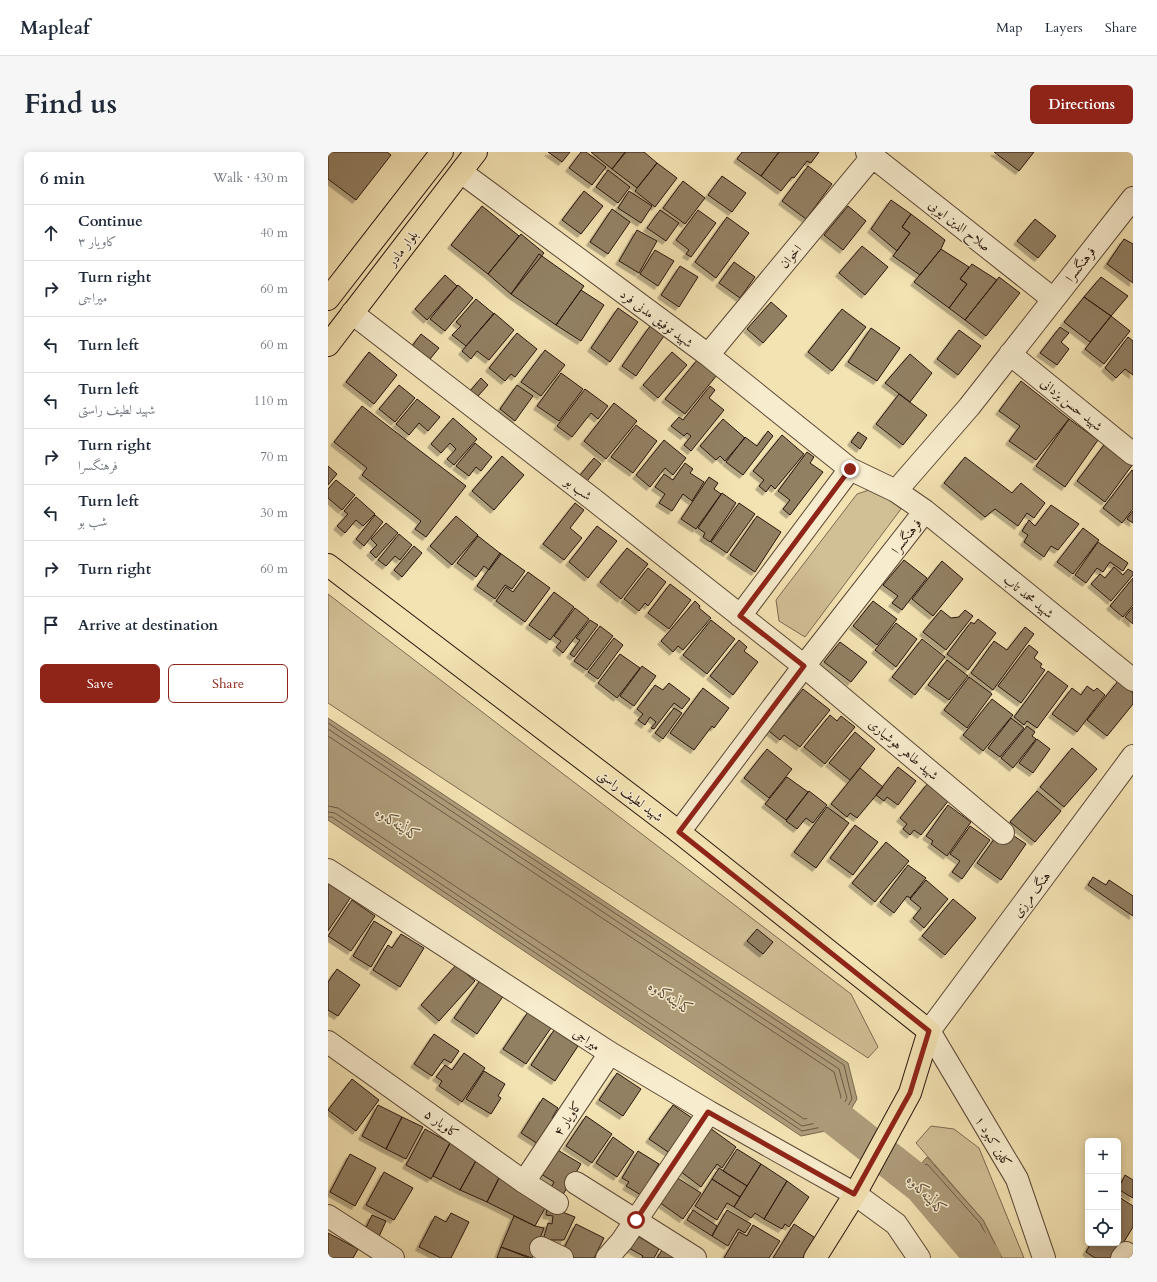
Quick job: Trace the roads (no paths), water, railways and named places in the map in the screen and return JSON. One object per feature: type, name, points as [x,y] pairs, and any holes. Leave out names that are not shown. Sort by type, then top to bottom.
[{"type":"main road","name":"بلوار مادر","points":[[328,299],[441,152]]},
{"type":"main road","name":"بلوار مادر","points":[[328,345],[476,152]]},
{"type":"main road","name":"شهید لطیف راستی","points":[[328,565],[679,832],[929,1031]]},
{"type":"main road","points":[[815,1258],[854,1194],[910,1093],[929,1031]]},
{"type":"street","name":"صلاح الدین ایوبی","points":[[870,154],[1053,299]]},
{"type":"street","name":"اخوان","points":[[708,355],[870,154]]},
{"type":"street","name":"شهید توفیق مدنی فرد","points":[[460,172],[708,355],[850,469],[896,491]]},
{"type":"street","name":"فرهنگسرا","points":[[679,832],[804,666],[926,512],[896,491],[969,407],[1053,299],[1131,205]]},
{"type":"street","name":"شب بو","points":[[352,313],[594,500],[804,666]]},
{"type":"street","name":"شهید حسن یزدانی","points":[[1010,354],[1133,454]]},
{"type":"street","points":[[740,616],[850,469]]},
{"type":"street","name":"شهید محمد تاب","points":[[926,512],[1133,680]]},
{"type":"street","name":"شهید طاهر هوشیاری","points":[[804,666],[1003,833]]},
{"type":"street","name":"هنگ مرزی","points":[[929,1031],[1133,756]]},
{"type":"street","name":"میراجی","points":[[328,870],[610,1053],[708,1112],[854,1194],[896,1224],[919,1258]]},
{"type":"street","name":"کلین کبود ۱","points":[[929,1031],[1017,1179],[1044,1258]]},
{"type":"street","name":"کاویار ۵","points":[[328,1042],[524,1182],[557,1203]]},
{"type":"street","name":"کاویار ۴","points":[[524,1182],[610,1053]]},
{"type":"street","points":[[607,1258],[622,1241],[708,1112]]},
{"type":"street","points":[[576,1183],[695,1258]]},
{"type":"street","points":[[328,1216],[392,1258]]},
{"type":"street","points":[[542,1248],[562,1258]]},
{"type":"water","points":[[328,718],[848,1063],[857,1099],[840,1128],[801,1136],[328,820]]},
{"type":"water","points":[[927,1157],[983,1220],[1002,1258],[965,1258],[902,1186]]},
{"type":"waterway","name":"کەڵینەکەوە","points":[[804,1093],[922,1186],[983,1258]]}]
